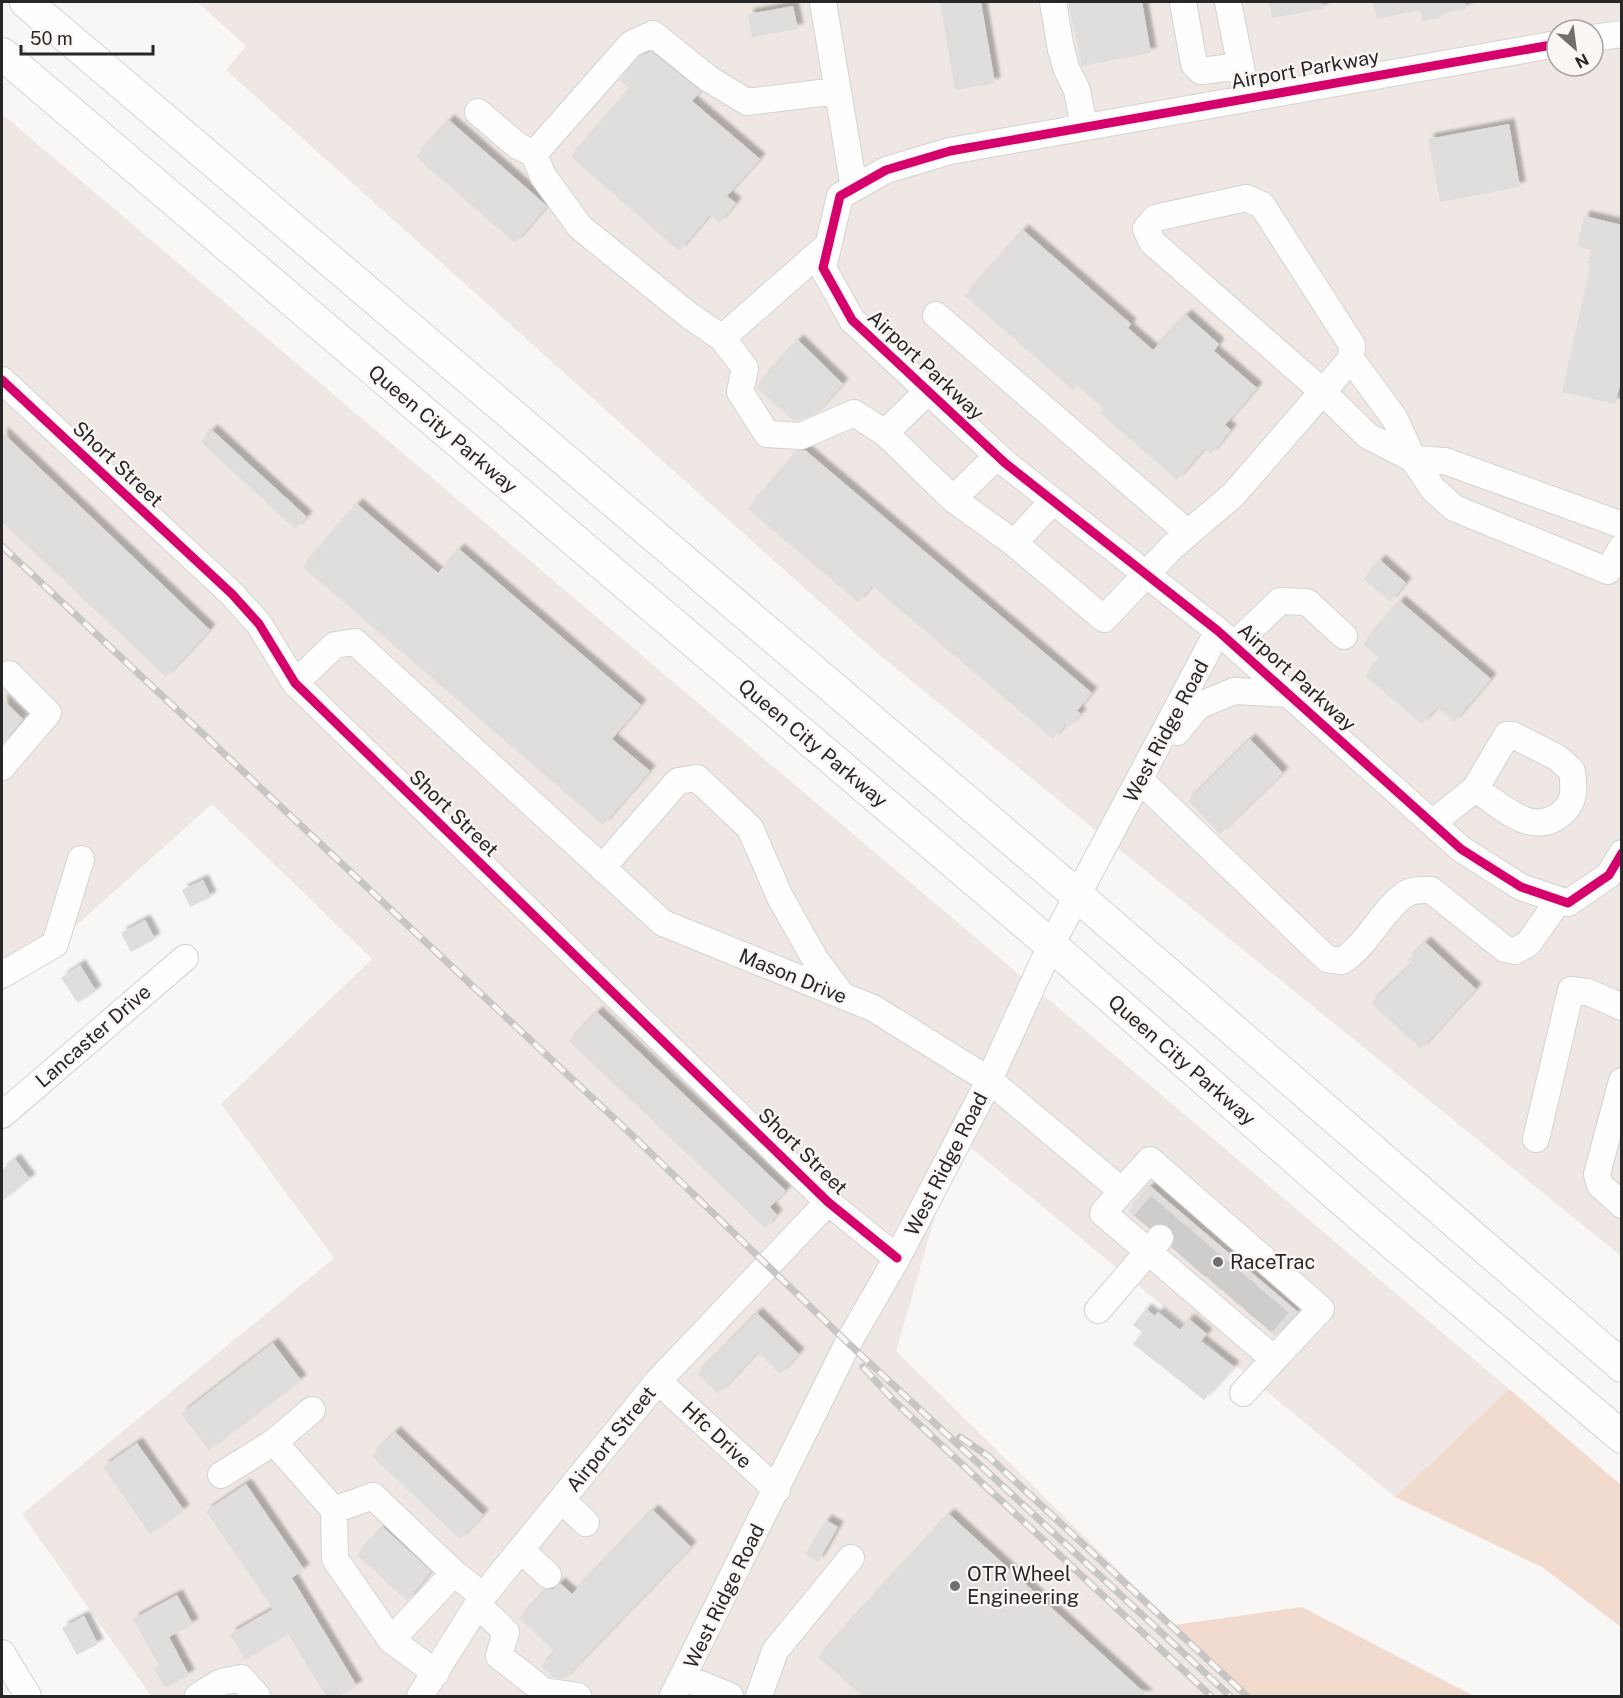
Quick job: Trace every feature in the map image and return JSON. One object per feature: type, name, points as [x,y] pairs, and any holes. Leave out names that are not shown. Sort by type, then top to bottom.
[{"type":"main road","points":[[26,2],[1078,896],[1622,1366]]},
{"type":"main road","name":"Queen City Parkway","points":[[2,54],[1051,945],[1361,1216],[1622,1437]]},
{"type":"street","points":[[823,2],[854,188]]},
{"type":"street","points":[[1053,2],[1061,50],[1077,90],[1084,127]]},
{"type":"street","points":[[1183,2],[1194,64],[1201,71],[1241,66]]},
{"type":"street","points":[[1228,2],[1247,98]]},
{"type":"street","points":[[534,154],[631,44],[653,34],[710,79],[747,102],[837,91]]},
{"type":"street","points":[[1605,36],[1622,34]]},
{"type":"street","name":"Airport Parkway","points":[[1545,46],[950,152],[886,170],[840,196],[823,268],[852,320],[997,456],[1226,638],[1461,849],[1521,887],[1559,900]]},
{"type":"street","points":[[478,112],[518,146],[534,154],[543,176],[580,227],[690,316],[722,338],[745,368],[740,392],[767,434],[801,436],[854,413],[885,433],[953,499],[1014,543],[1104,619],[1188,533],[1233,495],[1322,391],[1351,359],[1352,345],[1262,205],[1246,198],[1155,218],[1146,229],[1152,242],[1322,391],[1368,436],[1413,459],[1445,461],[1622,525]]},
{"type":"street","points":[[722,338],[828,245]]},
{"type":"street","points":[[936,315],[1188,533]]},
{"type":"street","points":[[1351,359],[1395,419],[1413,459],[1433,489],[1454,508],[1608,571],[1622,547]]},
{"type":"street","name":"Short Street","points":[[2,380],[232,594],[259,624],[295,683],[828,1202],[897,1258]]},
{"type":"street","points":[[885,433],[928,391]]},
{"type":"street","points":[[953,499],[997,456]]},
{"type":"street","points":[[1014,543],[1053,501]]},
{"type":"street","name":"West Ridge Road","points":[[678,1687],[848,1343],[897,1258],[989,1080],[1051,945],[1140,780],[1226,638],[1280,601],[1307,603],[1344,636]]},
{"type":"street","name":"Mason Drive","points":[[295,683],[335,645],[355,642],[663,923],[873,1008],[989,1080],[1122,1191]]},
{"type":"street","points":[[2,767],[48,713],[9,674]]},
{"type":"street","points":[[1290,694],[1234,691],[1198,706],[1140,780],[1327,959],[1342,961],[1354,953],[1404,895],[1416,890],[1431,891],[1505,949],[1515,951],[1528,944],[1559,900],[1568,903],[1609,875],[1622,853]]},
{"type":"street","points":[[602,868],[678,781],[697,778],[750,828],[780,897],[815,959],[843,996]]},
{"type":"street","points":[[1432,823],[1475,789]]},
{"type":"street","points":[[2,975],[56,944],[81,860]]},
{"type":"street","name":"Lancaster Drive","points":[[2,1115],[185,958]]},
{"type":"street","points":[[1536,1139],[1571,990],[1588,992],[1622,1007]]},
{"type":"street","points":[[1622,1081],[1597,1174],[1600,1185],[1622,1205]]},
{"type":"street","points":[[1243,1393],[1321,1309],[1231,1243],[1150,1160],[1103,1213],[1197,1281],[1274,1359]]},
{"type":"street","name":"Airport Street","points":[[420,1696],[481,1601],[658,1381],[828,1202]]},
{"type":"street","points":[[1098,1310],[1197,1281]]},
{"type":"street","name":"Hfc Drive","points":[[658,1381],[777,1490]]},
{"type":"street","points":[[220,1475],[274,1442],[312,1410]]},
{"type":"street","points":[[274,1442],[334,1510],[335,1559],[391,1640],[436,1672]]},
{"type":"street","points":[[334,1510],[373,1496],[454,1573],[506,1632],[499,1656],[505,1663],[543,1691],[578,1696]]},
{"type":"street","points":[[562,1500],[586,1523]]},
{"type":"street","points":[[521,1550],[548,1575]]},
{"type":"street","points":[[759,1696],[775,1652],[851,1558]]},
{"type":"street","points":[[391,1640],[454,1573]]},
{"type":"street","points":[[2,1653],[28,1696]]},
{"type":"street","points":[[198,1696],[221,1682],[241,1678],[257,1696]]},
{"type":"street","points":[[678,1687],[730,1696]]},
{"type":"shaded area","points":[[197,2],[1621,2],[1621,1256],[877,653],[226,70],[246,46]]},
{"type":"shaded area","points":[[2,114],[1509,1389],[1395,1497],[958,1137],[896,1351],[1246,1696],[151,1696],[22,1514],[334,1258],[221,1104],[372,959],[212,804],[2,992]]},
{"type":"shaded area","points":[[1509,1389],[1621,1485],[1621,1627],[1542,1567],[1395,1497]]},
{"type":"shaded area","points":[[1302,1607],[1474,1696],[1246,1696],[1174,1625]]},
{"type":"building","points":[[940,2],[981,2],[995,83],[955,90]]},
{"type":"building","points":[[1068,2],[1142,2],[1151,53],[1082,66]]},
{"type":"building","points":[[1269,2],[1322,2],[1323,9],[1272,18]]},
{"type":"building","points":[[1373,2],[1465,2],[1466,9],[1440,14],[1440,18],[1422,21],[1420,10],[1377,19]]},
{"type":"building","points":[[793,6],[798,29],[752,37],[748,14]]},
{"type":"building","points":[[651,51],[701,91],[692,101],[760,159],[727,196],[736,203],[719,223],[710,215],[679,251],[571,157],[630,89],[620,80],[641,56]]},
{"type":"building","points":[[449,120],[547,206],[515,243],[416,157]]},
{"type":"building","points":[[1509,124],[1520,187],[1440,202],[1428,139]]},
{"type":"building","points":[[1584,216],[1622,225],[1622,378],[1615,404],[1562,392],[1591,263],[1588,263],[1591,250],[1577,247]]},
{"type":"building","points":[[1023,230],[1131,324],[1128,328],[1153,350],[1186,315],[1219,344],[1214,351],[1257,388],[1225,425],[1231,430],[1211,454],[1205,448],[1177,480],[1100,413],[1104,409],[1077,385],[1073,390],[965,296]]},
{"type":"building","points":[[798,340],[843,384],[815,414],[798,421],[792,420],[756,387]]},
{"type":"building","points":[[212,430],[307,517],[295,529],[201,442]]},
{"type":"building","points":[[2,432],[210,630],[166,677],[2,522]]},
{"type":"building","points":[[805,450],[1092,693],[1077,711],[1081,714],[1069,727],[1066,724],[1053,739],[872,586],[858,602],[748,509],[798,451]]},
{"type":"building","points":[[357,504],[438,573],[459,549],[641,705],[612,739],[650,771],[603,825],[303,567]]},
{"type":"building","points":[[1380,560],[1406,583],[1390,602],[1364,579]]},
{"type":"building","points":[[1400,601],[1491,679],[1454,722],[1437,707],[1422,724],[1365,676],[1380,658],[1363,644]]},
{"type":"building","points":[[2,699],[23,719],[2,744]]},
{"type":"building","points":[[1250,739],[1283,773],[1220,834],[1188,801]]},
{"type":"building","points":[[203,880],[211,897],[190,907],[182,890]]},
{"type":"building","points":[[145,920],[155,939],[131,952],[121,933]]},
{"type":"building","points":[[1425,942],[1476,989],[1421,1049],[1371,1003],[1412,964],[1408,960]]},
{"type":"building","points":[[80,965],[96,991],[78,1003],[61,978]]},
{"type":"building","points":[[597,1012],[786,1191],[770,1207],[777,1215],[765,1228],[569,1041]]},
{"type":"building","points":[[15,1159],[30,1179],[2,1201],[2,1170]]},
{"type":"building","points":[[1150,1186],[1298,1312],[1275,1336],[1172,1247],[1174,1234],[1169,1226],[1156,1224],[1149,1228],[1128,1211]]},
{"type":"building","points":[[1146,1309],[1155,1316],[1158,1312],[1180,1330],[1189,1319],[1207,1334],[1201,1341],[1234,1367],[1204,1400],[1133,1344],[1142,1332],[1133,1325]]},
{"type":"building","points":[[757,1313],[799,1354],[780,1374],[758,1352],[718,1394],[697,1374]]},
{"type":"building","points":[[273,1343],[301,1380],[209,1450],[181,1414]]},
{"type":"building","points":[[395,1432],[483,1515],[460,1539],[372,1456]]},
{"type":"building","points":[[137,1443],[184,1510],[150,1534],[103,1467]]},
{"type":"building","points":[[246,1484],[304,1569],[292,1578],[357,1686],[339,1696],[326,1696],[288,1634],[245,1660],[230,1634],[273,1609],[206,1511]]},
{"type":"building","points":[[653,1510],[691,1547],[564,1679],[552,1677],[541,1666],[555,1652],[519,1618],[546,1590],[553,1589],[560,1583],[572,1594]]},
{"type":"building","name":"OTR Wheel Engineering","points":[[949,1514],[1148,1696],[862,1696],[818,1657]]},
{"type":"building","points":[[826,1520],[838,1527],[818,1562],[805,1554]]},
{"type":"building","points":[[383,1527],[431,1571],[407,1601],[357,1555]]},
{"type":"building","points":[[177,1595],[193,1624],[169,1637],[189,1675],[165,1688],[154,1669],[159,1666],[133,1619]]},
{"type":"building","points":[[84,1616],[98,1644],[77,1655],[62,1628]]},
{"type":"tunnel","points":[[1144,1224],[1165,1199]]},
{"type":"tunnel","points":[[1160,1238],[1182,1213]]},
{"type":"tunnel","points":[[1178,1253],[1200,1228]]},
{"type":"tunnel","points":[[1195,1268],[1217,1243]]},
{"type":"tunnel","points":[[1211,1281],[1233,1257]]},
{"type":"tunnel","points":[[1229,1296],[1251,1272]]},
{"type":"tunnel","points":[[1243,1308],[1265,1284]]},
{"type":"tunnel","points":[[1262,1324],[1283,1299]]},
{"type":"railway","points":[[2,546],[632,1135],[848,1343],[1230,1696]]},
{"type":"railway","points":[[863,1367],[894,1401],[1211,1696]]},
{"type":"railway","points":[[960,1437],[988,1456],[1247,1696]]},
{"type":"cycle path","points":[[1545,46],[950,151],[886,170],[840,196],[823,268],[852,320],[1005,463],[1218,631],[1461,849],[1521,887],[1568,903],[1609,875],[1622,853]]},
{"type":"cycle path","points":[[2,380],[232,594],[259,624],[295,683],[828,1202],[897,1258]]},
{"type":"place","name":"RaceTrac","points":[[1218,1262]]},
{"type":"place","name":"OTR Wheel Engineering","points":[[955,1586]]}]
